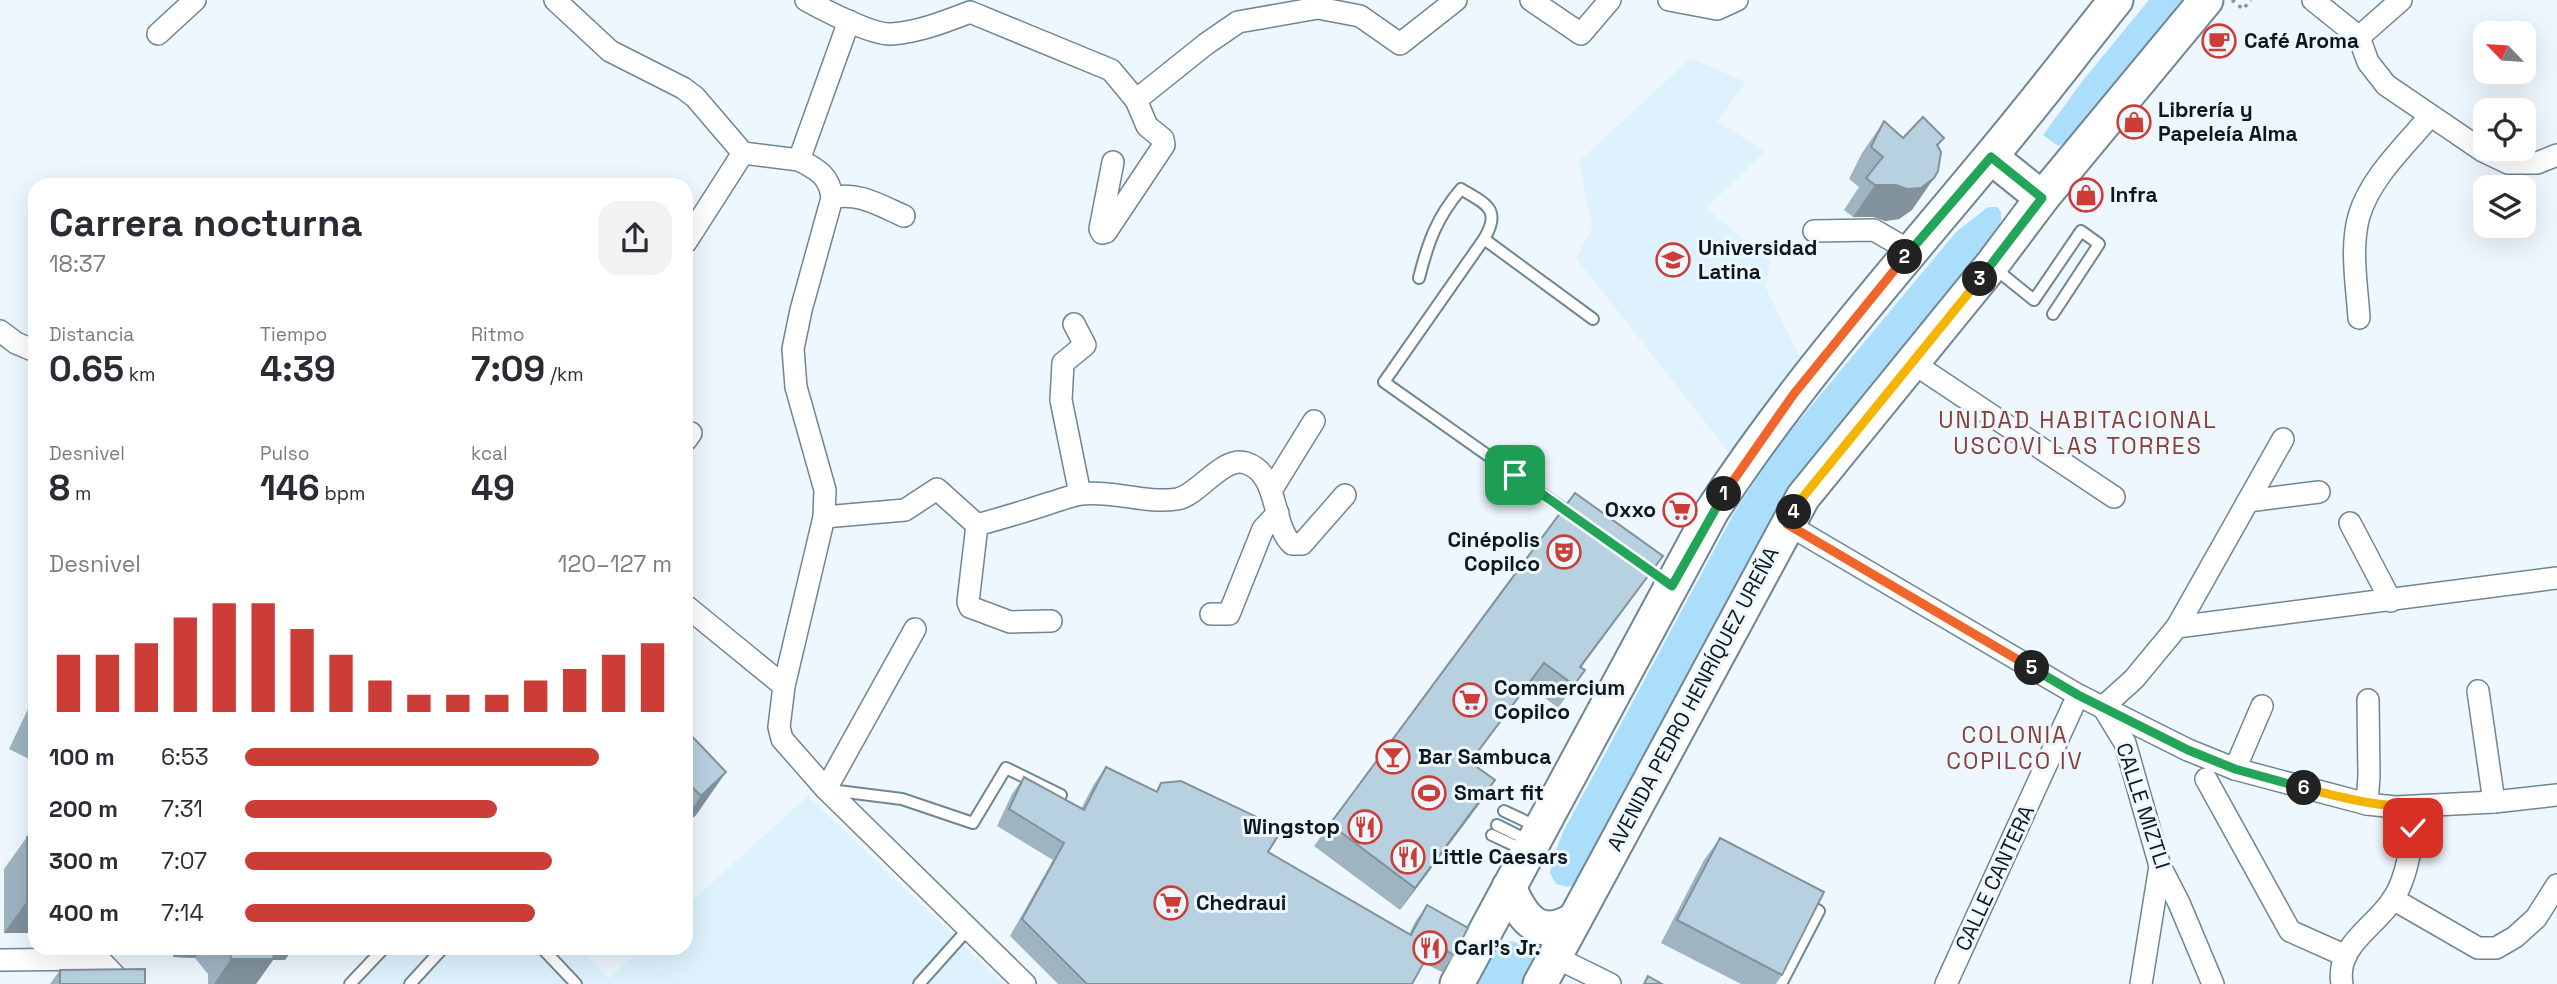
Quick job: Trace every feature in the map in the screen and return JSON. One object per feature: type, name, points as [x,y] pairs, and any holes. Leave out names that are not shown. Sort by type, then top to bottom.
[{"type":"main road","points":[[1457,984],[1475,937],[1509,887],[1668,583],[1747,458],[1793,395],[1910,251],[1991,157],[2116,0]]},
{"type":"main road","name":"AVENIDA PEDRO HENRÍQUEZ UREÑA","points":[[1547,970],[1803,497],[1913,363],[2042,198],[2206,0]]},
{"type":"main road","points":[[1991,157],[2042,198]]},
{"type":"main road","points":[[1509,887],[1522,914],[1536,925],[1560,927],[1575,919]]},
{"type":"main road","points":[[1475,937],[1502,933],[1520,933],[1529,937],[1547,954],[1547,970]]},
{"type":"street","points":[[158,34],[195,0]]},
{"type":"street","points":[[555,0],[610,51],[683,88],[695,97],[743,153],[799,160],[819,170],[831,184],[832,198],[793,349],[796,387],[825,490],[824,517],[784,686],[779,727],[782,739],[826,789],[1025,984]]},
{"type":"street","points":[[806,0],[849,21],[888,34],[931,27],[974,6],[1111,70],[1136,100],[1147,126],[1163,139],[1164,145],[1106,232],[1102,233],[1100,229],[1113,162]]},
{"type":"street","points":[[1531,0],[1581,34],[1611,0]]},
{"type":"street","points":[[1669,0],[1717,9],[1737,0]]},
{"type":"street","points":[[2313,0],[2359,37],[2368,62],[2386,85],[2483,151],[2508,163],[2537,163],[2557,155]]},
{"type":"street","points":[[2359,37],[2401,0]]},
{"type":"street","points":[[1136,100],[1238,22],[1318,8],[1360,16],[1400,44],[1442,4]]},
{"type":"street","points":[[799,160],[849,21]]},
{"type":"street","points":[[2359,318],[2355,248],[2359,217],[2372,187],[2430,116]]},
{"type":"street","points":[[693,231],[743,153]]},
{"type":"street","points":[[832,198],[855,196],[904,216]]},
{"type":"street","points":[[1814,231],[1874,230],[1910,251]]},
{"type":"street","points":[[1074,324],[1085,345],[1063,363],[1061,400],[1080,495]]},
{"type":"street","points":[[0,331],[28,348]]},
{"type":"street","points":[[1913,363],[2114,497]]},
{"type":"street","points":[[1272,489],[1314,421]]},
{"type":"street","points":[[2102,707],[2134,679],[2177,627],[2283,439]]},
{"type":"street","points":[[977,525],[1080,495],[1115,494],[1150,499],[1180,499],[1233,462],[1245,462],[1256,469],[1272,489],[1285,537],[1292,544],[1302,544],[1345,495]]},
{"type":"street","points":[[824,517],[905,510],[937,489],[977,525]]},
{"type":"street","points":[[2248,501],[2319,492]]},
{"type":"street","points":[[1211,614],[1229,614],[1263,529],[1278,513]]},
{"type":"street","points":[[2350,523],[2391,601]]},
{"type":"street","points":[[1787,524],[2078,695],[2188,750],[2235,769],[2367,804],[2395,807],[2494,802],[2557,795]]},
{"type":"street","points":[[977,525],[968,602],[970,607],[1010,622],[1051,621]]},
{"type":"street","points":[[2177,627],[2557,578]]},
{"type":"street","points":[[693,612],[784,686]]},
{"type":"street","points":[[826,789],[915,629]]},
{"type":"street","points":[[2479,691],[2494,802]]},
{"type":"street","name":"CALLE CANTERA","points":[[1946,984],[2078,695]]},
{"type":"street","points":[[2367,804],[2370,776],[2368,700]]},
{"type":"street","points":[[2235,769],[2262,706]]},
{"type":"street","name":"CALLE MIZTLI","points":[[2102,707],[2125,743],[2160,866],[2179,903],[2213,984]]},
{"type":"street","points":[[2206,779],[2290,931],[2346,956]]},
{"type":"street","points":[[2342,984],[2340,977],[2346,956],[2358,935],[2382,913],[2400,884],[2413,828],[2422,806]]},
{"type":"street","points":[[2141,984],[2160,866]]},
{"type":"street","points":[[2393,899],[2478,948],[2496,948],[2515,937],[2536,918],[2557,885]]},
{"type":"street","points":[[0,960],[99,959],[123,984]]},
{"type":"street","points":[[1547,970],[1610,984]]},
{"type":"lane","points":[[1419,278],[1428,243],[1443,211],[1461,189],[1485,204],[1493,214],[1492,224],[1484,239],[1384,382],[1578,519]]},
{"type":"lane","points":[[1991,265],[2034,300],[2081,231],[2098,244],[2053,314]]},
{"type":"lane","points":[[1484,239],[1593,319]]},
{"type":"lane","points":[[826,789],[902,799],[973,823],[1006,768],[1061,795]]},
{"type":"lane","points":[[1504,811],[1534,841]]},
{"type":"lane","points":[[1494,830],[1534,841]]},
{"type":"lane","points":[[1782,984],[1819,911],[1797,899]]},
{"type":"lane","points":[[919,984],[968,929]]},
{"type":"lane","points":[[350,984],[377,955]]},
{"type":"lane","points":[[410,984],[437,955]]},
{"type":"lane","points":[[549,955],[576,984]]},
{"type":"path","points":[[2232,0],[2243,9],[2251,0]]},
{"type":"shaded area","points":[[2149,0],[2190,0],[2086,133],[2058,146],[2043,135],[2084,79]]},
{"type":"shaded area","name":"Universidad Latina","points":[[1691,58],[1746,82],[1717,121],[1765,152],[1706,208],[1771,262],[1765,286],[1804,366],[1734,459],[1576,258],[1592,229],[1579,161]]},
{"type":"shaded area","points":[[1988,207],[1997,207],[2001,212],[1995,236],[1794,489],[1578,885],[1567,887],[1556,884],[1550,873],[1563,832],[1734,513],[1777,447],[1956,232]]},
{"type":"shaded area","points":[[808,796],[1004,984],[344,984],[373,955],[586,955],[609,978],[634,955],[693,955],[693,900]]},
{"type":"shaded area","points":[[1503,941],[1521,944],[1533,954],[1538,965],[1528,984],[1475,984],[1494,947]]},
{"type":"building","points":[[1923,117],[1944,138],[1937,145],[1941,152],[1934,178],[1921,188],[1907,189],[1896,185],[1875,185],[1866,178],[1883,157],[1871,147],[1884,121],[1903,138]]},
{"type":"building","name":"Commercium Copilco","points":[[1575,493],[1663,556],[1580,667],[1585,670],[1574,685],[1544,663],[1470,762],[1495,780],[1415,888],[1330,824]]},
{"type":"building","points":[[693,737],[726,772],[701,796],[693,788]]},
{"type":"building","name":"Chedraui","points":[[1106,767],[1157,792],[1161,783],[1181,781],[1282,829],[1268,852],[1411,935],[1427,905],[1468,928],[1454,955],[1434,944],[1412,984],[1087,984],[1022,919],[1064,843],[1009,809],[1024,777],[1084,810]]},
{"type":"building","points":[[27,837],[28,837],[28,901]]},
{"type":"building","points":[[1720,838],[1824,892],[1782,975],[1677,920]]},
{"type":"building","points":[[231,955],[274,955],[273,959],[231,959]]},
{"type":"building","points":[[145,969],[145,984],[60,984],[60,970]]},
{"type":"building","points":[[1648,976],[1662,984],[1644,984]]},
{"type":"place","name":"Café Aroma","points":[[2219,41]]},
{"type":"place","name":"Librería y Papeleía Alma","points":[[2134,122]]},
{"type":"place","name":"Infra","points":[[2086,195]]},
{"type":"place","name":"Universidad Latina","points":[[1673,260]]},
{"type":"place","name":"Oxxo","points":[[1680,510]]},
{"type":"place","name":"Cinépolis Copilco","points":[[1564,552]]},
{"type":"place","name":"Commercium Copilco","points":[[1470,700]]},
{"type":"place","name":"Bar Sambuca","points":[[1393,757]]},
{"type":"place","name":"Smart fit","points":[[1429,793]]},
{"type":"place","name":"Wingstop","points":[[1365,827]]},
{"type":"place","name":"Little Caesars","points":[[1408,857]]},
{"type":"place","name":"Chedraui","points":[[1171,903]]},
{"type":"place","name":"Carl's Jr.","points":[[1430,948]]},
{"type":"district","name":"UNIDAD HABITACIONAL USCOVI LAS TORRES","points":[[2078,433]]},
{"type":"district","name":"COLONIA COPILCO IV","points":[[2015,748]]},
{"type":"route","points":[[1515,475],[1672,586],[1712,511],[1793,395],[1910,251],[1991,157],[2042,198],[1913,363],[1803,497],[1787,524],[2078,695],[2188,750],[2235,769],[2367,804],[2422,806],[2413,828]]}]
